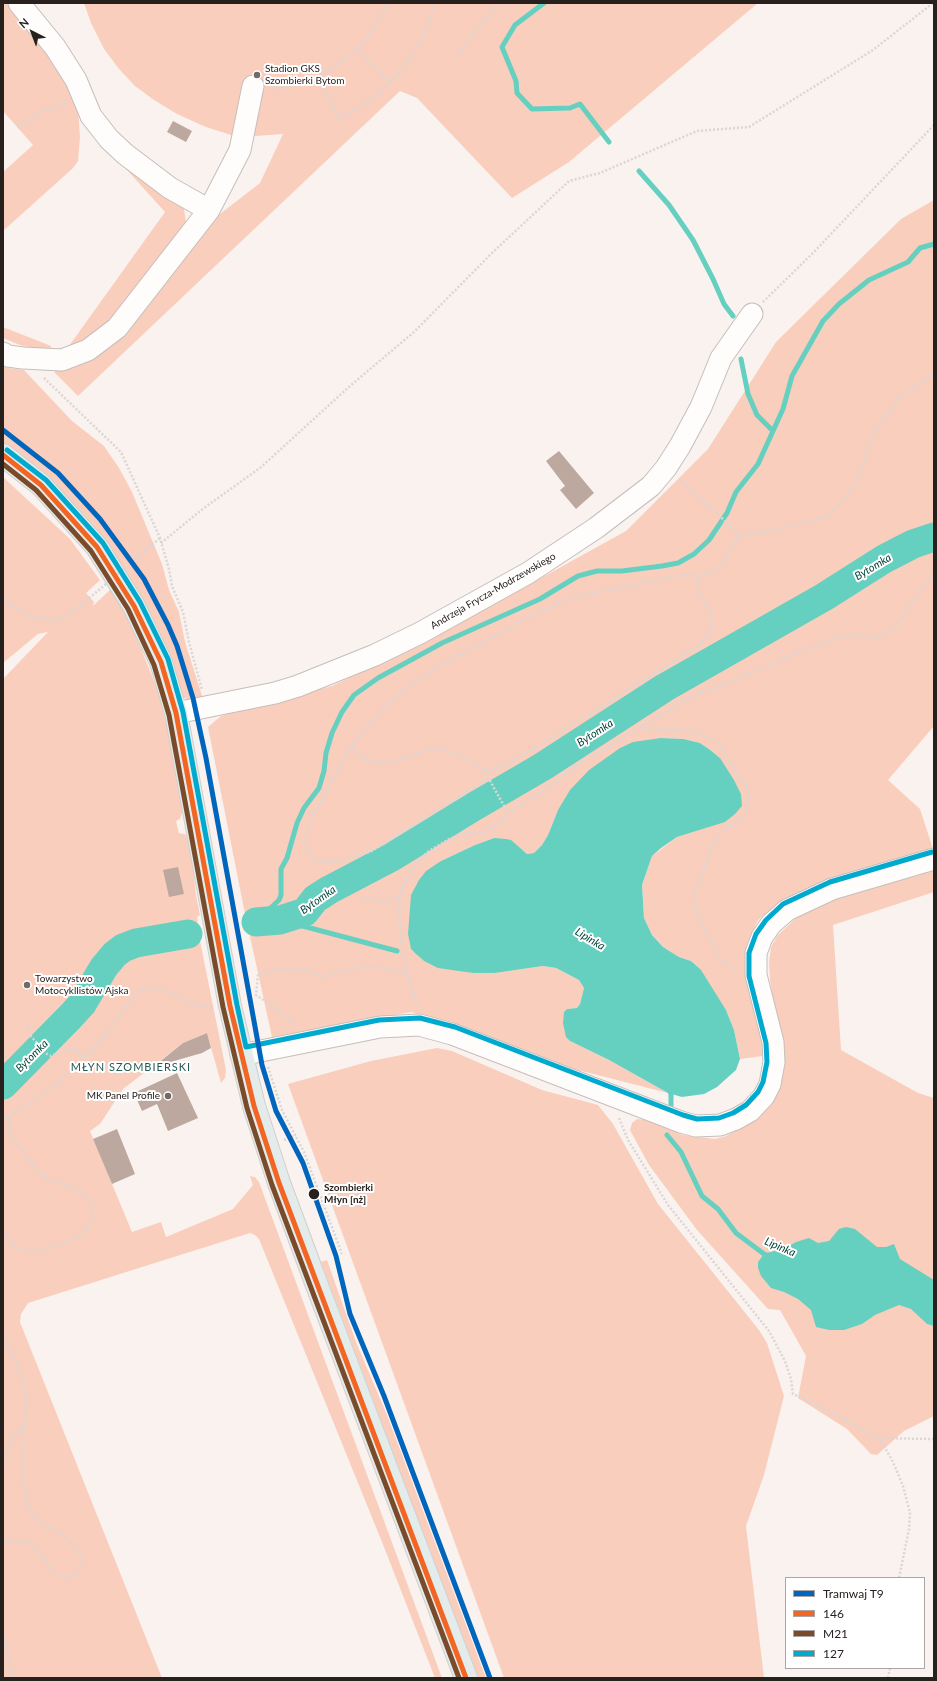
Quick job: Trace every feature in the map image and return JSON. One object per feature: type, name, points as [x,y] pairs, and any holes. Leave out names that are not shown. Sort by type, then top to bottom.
[{"type":"main road","points":[[3,455],[41,485],[97,547],[134,606],[157,655],[176,713],[221,955],[241,1055],[254,1106],[279,1183],[466,1678]]},
{"type":"street","points":[[19,3],[55,47],[76,80],[88,108],[109,139],[125,154],[170,188],[209,210]]},
{"type":"street","points":[[3,353],[8,356],[24,358],[62,360],[88,350],[117,328],[209,210],[240,150],[253,86]]},
{"type":"street","points":[[88,108],[95,145]]},
{"type":"street","name":"Andrzeja Frycza-Modrzewskiego","points":[[176,713],[275,693],[298,686],[375,655],[420,633],[528,573],[596,528],[651,486],[666,468],[701,407],[721,358],[752,314]]},
{"type":"street","points":[[241,1055],[380,1027],[419,1025],[452,1034],[681,1122],[707,1127],[720,1125],[736,1119],[750,1111],[764,1096],[770,1084],[774,1062],[773,1042],[756,975],[756,953],[762,937],[771,924],[787,910],[832,889],[934,859]]},
{"type":"path","points":[[273,89],[301,84],[333,68],[357,49],[371,32],[388,3]]},
{"type":"path","points":[[316,76],[340,119],[366,103],[390,83],[399,73],[422,41],[435,3]]},
{"type":"path","points":[[457,55],[498,3]]},
{"type":"path","points":[[161,543],[260,468],[350,386],[414,332],[492,253],[569,181],[600,173],[697,131],[749,127],[873,50],[932,3]]},
{"type":"path","points":[[357,49],[390,83]]},
{"type":"path","points":[[18,128],[40,112],[64,103],[88,108]]},
{"type":"path","points":[[752,314],[818,248],[934,125]]},
{"type":"path","points":[[698,578],[721,566],[739,536],[785,528],[830,516],[856,483],[874,432],[900,397],[934,374]]},
{"type":"path","points":[[42,376],[121,452],[160,538],[169,569],[172,586],[183,612],[189,642],[206,707]]},
{"type":"path","points":[[666,468],[718,514],[739,536]]},
{"type":"path","points":[[3,599],[30,616],[54,620],[64,617],[80,606],[160,538]]},
{"type":"path","points":[[419,1025],[419,1015],[403,956],[399,916],[400,898],[402,886],[420,859],[429,850],[449,839],[464,834],[484,832],[496,826],[506,817],[508,813],[551,786],[578,765],[693,696],[750,674],[801,651],[837,638],[851,635],[878,638],[888,633],[893,630],[905,615],[934,572]]},
{"type":"path","points":[[488,779],[370,852],[333,862],[316,861],[306,847],[308,832],[314,814],[352,745],[384,707],[408,686],[436,668],[533,615],[578,596],[683,575],[694,575],[698,578]]},
{"type":"path","points":[[352,745],[356,753],[365,759],[377,763],[390,763],[430,749],[443,749],[458,754],[484,770],[493,770],[515,760],[698,646],[709,635],[712,626],[711,615],[698,593],[698,578]]},
{"type":"path","points":[[638,728],[692,731],[716,741],[749,791],[746,815],[727,828],[714,842],[694,894],[696,911],[720,958],[733,970],[756,975]]},
{"type":"path","points":[[484,770],[508,813]]},
{"type":"path","points":[[363,897],[382,902],[400,898]]},
{"type":"path","points":[[316,1039],[256,995],[258,974],[280,969],[305,970],[325,977],[336,972],[374,966],[408,974]]},
{"type":"path","points":[[3,1120],[48,1091],[84,1058],[113,1026],[135,994],[139,991],[153,988],[159,989],[174,994],[191,1003],[216,1009]]},
{"type":"path","points":[[28,1020],[28,1031],[47,1054],[51,1056],[68,1049],[76,1049],[84,1058]]},
{"type":"path","points":[[268,1049],[271,1063],[268,1069],[282,1110],[304,1152],[342,1254]]},
{"type":"path","points":[[620,1099],[619,1120],[628,1140],[668,1205],[769,1331],[785,1360],[794,1394],[843,1418],[875,1438],[934,1439]]},
{"type":"path","points":[[3,1233],[16,1246],[29,1252],[38,1251],[78,1236],[88,1228],[93,1215],[92,1204],[85,1195],[75,1189],[50,1180],[37,1171],[10,1134],[9,1116]]},
{"type":"path","points":[[3,1337],[16,1363],[25,1392],[26,1406],[24,1424],[23,1475],[26,1503],[40,1522],[61,1534],[77,1549],[80,1555],[81,1565],[76,1574],[71,1577],[64,1578],[54,1573],[36,1548],[28,1542],[3,1541]]},
{"type":"path","points":[[3,1461],[12,1439],[24,1424]]},
{"type":"path","points":[[880,1439],[894,1462],[903,1486],[910,1513],[910,1529],[899,1577]]},
{"type":"path","points":[[3,1634],[13,1678]]},
{"type":"shaded area","points":[[3,3],[10,3],[58,62],[78,107],[80,137],[78,161],[73,168],[3,231],[3,172],[33,145],[3,111]]},
{"type":"shaded area","points":[[84,3],[758,3],[569,162],[512,198],[417,98],[400,91],[78,396],[54,372],[125,329],[220,214],[260,183],[283,134],[256,136],[231,135],[206,127],[177,114],[154,100],[135,86],[119,69],[104,49],[91,23]]},
{"type":"shaded area","points":[[118,160],[179,202],[184,209],[186,223],[107,327],[71,348],[69,346],[165,212]]},
{"type":"shaded area","points":[[934,200],[934,726],[888,780],[920,809],[934,852],[845,877],[782,901],[758,920],[746,947],[747,983],[763,1044],[763,1056],[740,1059],[734,1030],[726,1010],[691,961],[679,957],[663,947],[652,935],[644,918],[642,885],[652,856],[677,837],[708,827],[720,758],[700,743],[684,739],[661,738],[558,810],[548,835],[542,845],[534,853],[527,854],[522,850],[494,838],[441,861],[411,949],[424,961],[473,973],[495,973],[543,966],[556,968],[579,980],[584,988],[580,1004],[577,1008],[567,1009],[570,1041],[609,1060],[668,1093],[562,1066],[487,1036],[411,1012],[272,1037],[244,909],[208,727],[221,716],[332,686],[445,631],[626,531],[708,449],[776,342],[901,219]]},
{"type":"shaded area","points":[[3,327],[51,346],[51,349],[42,350],[20,345],[3,338]]},
{"type":"shaded area","points":[[3,366],[24,370],[72,421],[104,446],[119,468],[132,492],[162,564],[169,590],[179,612],[185,642],[203,699],[187,699],[182,697],[153,625],[3,445]]},
{"type":"shaded area","points":[[3,477],[70,539],[100,580],[86,593],[94,602],[93,605],[112,588],[136,636],[158,691],[171,742],[184,805],[180,819],[176,821],[179,833],[188,836],[190,841],[196,895],[200,915],[197,917],[198,926],[137,938],[129,941],[113,952],[68,1015],[45,1038],[37,1040],[34,1049],[3,1078],[3,679],[48,632],[38,634],[3,663]]},
{"type":"shaded area","points":[[934,868],[934,892],[833,925],[841,1050],[918,1093],[934,1098],[934,1416],[904,1431],[877,1455],[871,1454],[847,1429],[798,1398],[806,1356],[780,1310],[768,1309],[697,1230],[649,1165],[630,1130],[632,1123],[637,1119],[646,1120],[683,1135],[715,1139],[726,1136],[746,1125],[784,1067],[770,980],[769,962],[771,947],[777,936],[797,917],[824,901]]},
{"type":"shaded area","points":[[199,936],[226,1070],[225,1078],[221,1083],[207,1033],[183,1043],[123,1089],[100,1124],[90,1131],[132,1232],[161,1222],[166,1237],[233,1209],[253,1185],[250,1176],[255,1177],[259,1182],[442,1678],[435,1678],[384,1547],[259,1239],[250,1233],[28,1303],[21,1314],[20,1322],[162,1678],[3,1678],[3,1091],[48,1051],[47,1049],[50,1045],[86,1009],[99,991],[111,963],[116,958],[140,947],[169,945]]},
{"type":"shaded area","points":[[437,1048],[452,1051],[542,1090],[598,1105],[613,1124],[658,1204],[759,1330],[767,1343],[784,1396],[764,1475],[746,1526],[764,1678],[504,1678],[288,1084],[371,1061]]},
{"type":"shaded area","points":[[327,1260],[356,1342],[387,1415],[486,1678],[479,1678],[476,1672],[321,1262]]},
{"type":"water","points":[[661,738],[684,739],[700,743],[720,758],[741,794],[742,806],[725,822],[677,837],[661,848],[652,856],[642,885],[644,918],[652,935],[663,947],[679,957],[691,961],[701,970],[726,1010],[734,1030],[740,1059],[736,1070],[717,1087],[704,1094],[682,1097],[668,1093],[609,1060],[570,1041],[566,1037],[563,1023],[564,1012],[567,1009],[577,1008],[580,1004],[584,988],[579,980],[556,968],[543,966],[495,973],[473,973],[438,968],[424,961],[411,949],[408,934],[411,895],[426,871],[441,861],[494,838],[511,840],[527,854],[534,853],[542,845],[548,835],[558,810],[570,790],[589,770],[620,748],[633,742]]},
{"type":"water","points":[[846,1227],[855,1229],[877,1247],[886,1247],[894,1244],[900,1259],[934,1280],[934,1326],[927,1324],[911,1309],[899,1305],[875,1315],[862,1324],[844,1330],[829,1330],[816,1327],[811,1310],[798,1299],[784,1292],[771,1288],[761,1276],[758,1268],[758,1262],[764,1254],[809,1238],[818,1243],[829,1241],[839,1229]]},
{"type":"building","points":[[173,121],[192,131],[186,142],[167,132]]},
{"type":"building","points":[[559,451],[594,493],[576,509],[560,490],[565,486],[546,461]]},
{"type":"building","points":[[178,867],[184,894],[169,897],[163,870]]},
{"type":"building","points":[[207,1033],[211,1048],[202,1053],[153,1067],[183,1043]]},
{"type":"building","points":[[177,1073],[198,1118],[168,1131],[157,1104],[142,1111],[134,1093]]},
{"type":"building","points":[[117,1129],[135,1174],[112,1184],[93,1139]]},
{"type":"waterway","points":[[544,3],[515,25],[502,47],[516,81],[517,93],[532,109],[570,108],[580,104],[609,142]]},
{"type":"waterway","points":[[639,171],[669,205],[693,240],[724,304],[733,316]]},
{"type":"waterway","points":[[256,922],[279,900],[281,895],[281,869],[287,858],[297,823],[304,808],[319,788],[324,771],[326,753],[332,733],[342,712],[354,695],[378,678],[442,643],[540,599],[578,576],[597,571],[622,571],[678,563],[694,554],[709,540],[727,513],[736,492],[758,464],[783,409],[792,376],[823,321],[839,304],[869,280],[908,262],[920,248],[934,244]]},
{"type":"waterway","points":[[741,359],[748,394],[757,415],[772,430]]},
{"type":"waterway","name":"Bytomka","points":[[256,922],[280,920],[305,912],[315,899],[329,890],[392,857],[542,767],[664,688],[824,597],[884,559],[913,544],[934,537]]},
{"type":"waterway","name":"Lipinka","points":[[280,920],[397,951]]},
{"type":"waterway","name":"Bytomka","points":[[3,1085],[82,1004],[104,967],[115,954],[123,948],[136,943],[188,934]]},
{"type":"waterway","name":"Lipinka","points":[[668,1087],[671,1094],[671,1108]]},
{"type":"waterway","name":"Lipinka","points":[[667,1135],[681,1152],[702,1196],[718,1209],[736,1233],[764,1254],[770,1256]]},
{"type":"tram line","name":"T9","points":[[3,430],[58,473],[100,519],[144,579],[168,625],[177,646],[193,698],[206,758],[262,1065],[276,1111],[303,1163],[336,1256],[350,1314],[384,1396],[490,1678]]},
{"type":"transit line","name":"127","points":[[7,450],[46,480],[103,543],[140,602],[168,659],[183,712],[246,1047],[379,1020],[420,1018],[455,1027],[683,1115],[697,1119],[719,1118],[733,1113],[746,1105],[758,1092],[763,1082],[767,1062],[766,1043],[749,976],[749,953],[756,934],[766,920],[783,904],[830,882],[932,852]]},
{"type":"transit line","name":"146","points":[[3,455],[41,485],[97,547],[134,606],[161,662],[176,713],[230,1006],[254,1106],[279,1183],[466,1678]]},
{"type":"transit line","name":"M21","points":[[3,464],[36,490],[91,551],[128,609],[154,665],[169,715],[223,1007],[247,1108],[272,1185],[459,1678]]},
{"type":"place","name":"Stadion GKS Szombierki Bytom","points":[[257,75]]},
{"type":"place","name":"Towarzystwo Motocykllistów Ajska","points":[[27,985]]},
{"type":"place","name":"MK Panel Profile","points":[[168,1096]]},
{"type":"place","name":"Szombierki Młyn [nż]","points":[[314,1194]]},
{"type":"district","name":"MŁYN SZOMBIERSKI","points":[[131,1067]]}]
